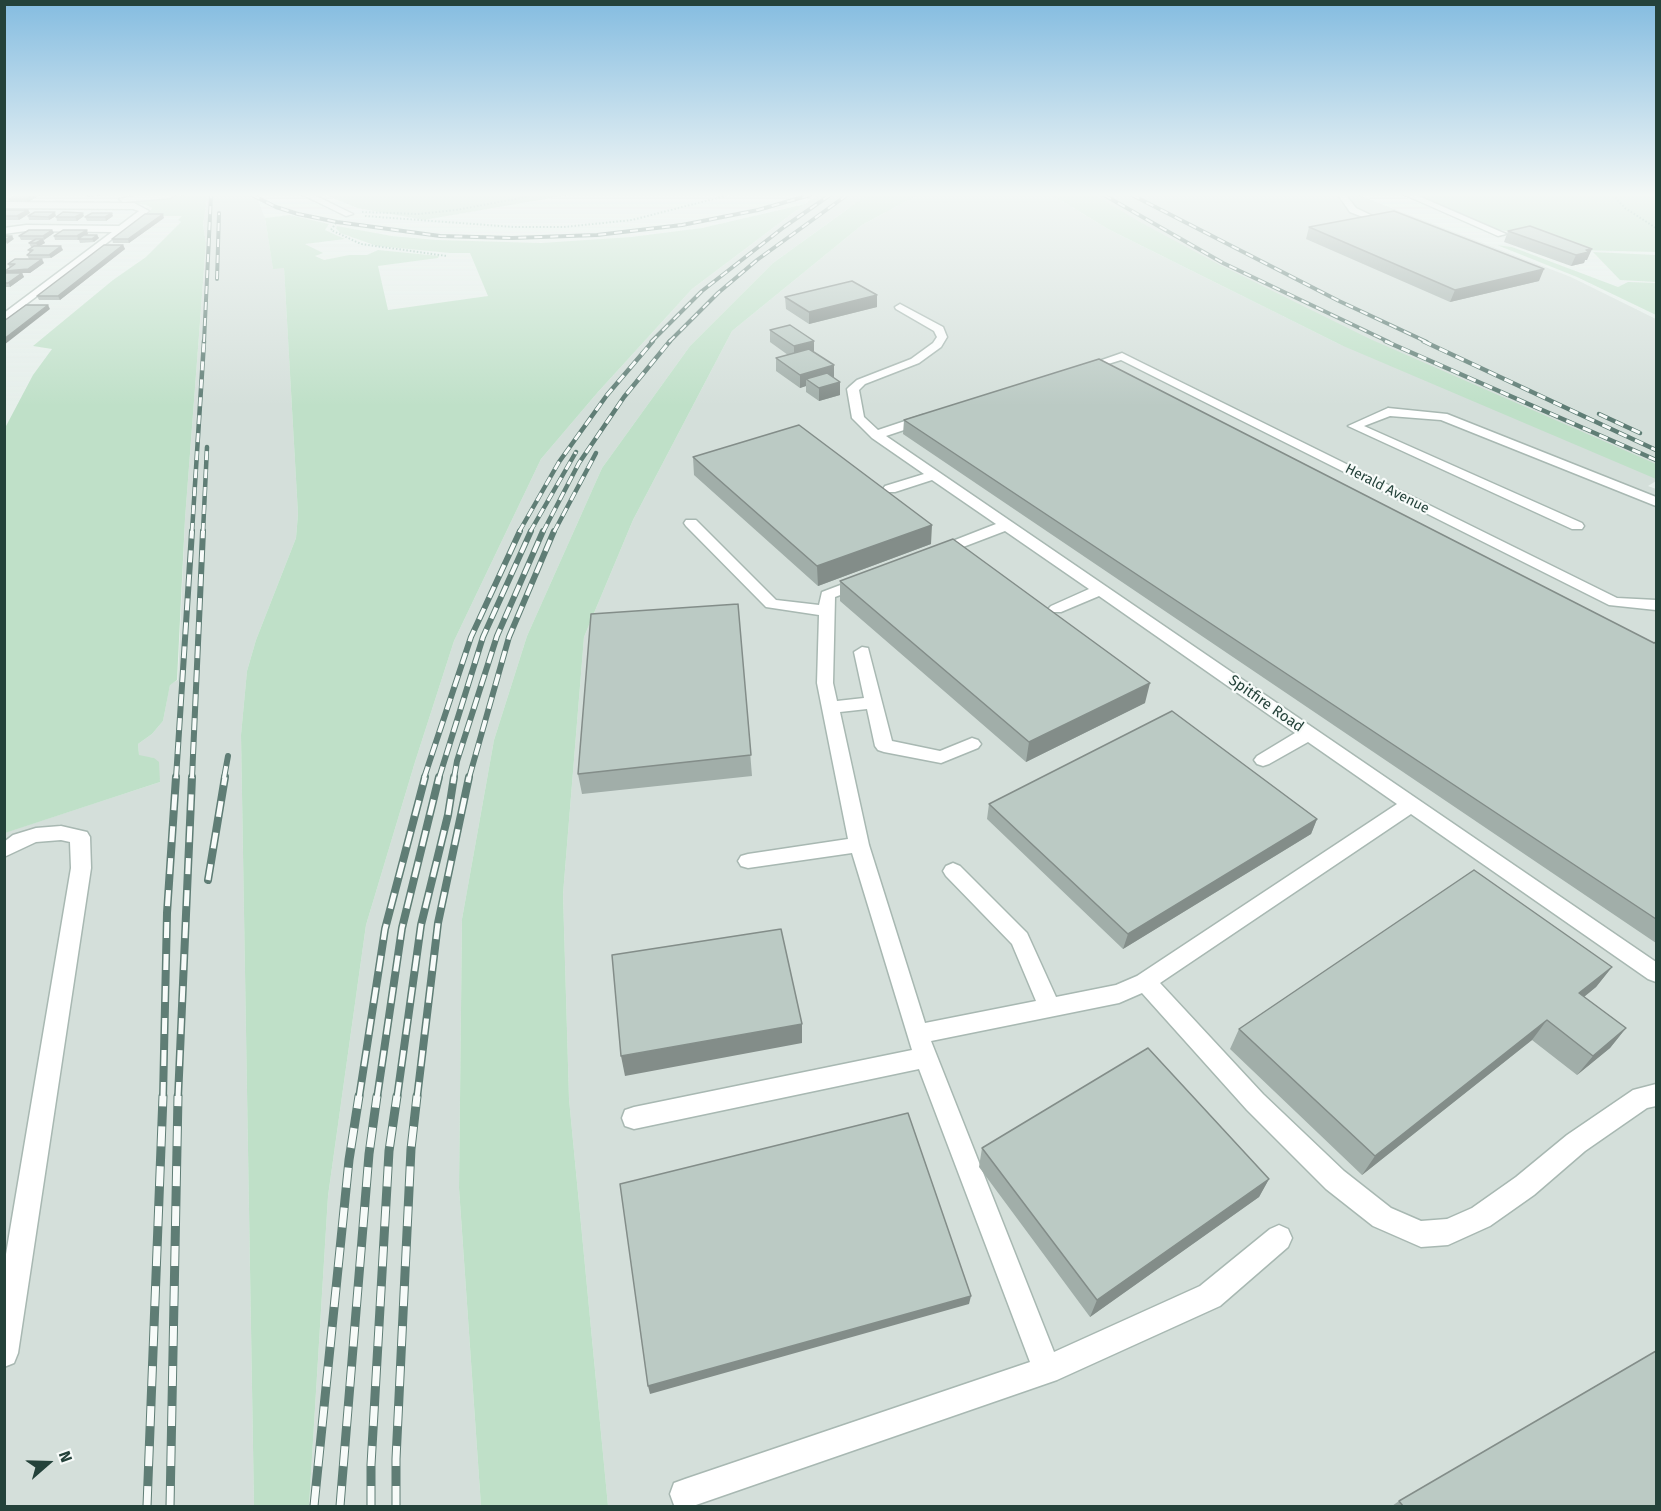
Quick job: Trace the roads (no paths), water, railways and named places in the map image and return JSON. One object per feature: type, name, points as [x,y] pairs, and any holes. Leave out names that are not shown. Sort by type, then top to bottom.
[{"type":"street","points":[[4,318],[74,266]]},
{"type":"street","name":"Spitfire Road","points":[[900,307],[939,329],[942,337],[937,345],[915,361],[861,382],[853,389],[858,418],[876,435],[1656,973]]},
{"type":"street","name":"Herald Avenue","points":[[1066,374],[1122,356],[1614,602],[1656,605]]},
{"type":"street","points":[[1577,526],[1354,426],[1388,412],[1443,417],[1656,502]]},
{"type":"street","points":[[876,435],[943,413]]},
{"type":"street","points":[[890,489],[934,475]]},
{"type":"street","points":[[691,523],[771,604],[827,611]]},
{"type":"street","points":[[922,558],[1007,525]]},
{"type":"street","points":[[880,574],[827,595],[825,683],[830,707],[859,845],[917,1034],[1047,1370]]},
{"type":"street","points":[[1056,609],[1101,590]]},
{"type":"street","points":[[862,652],[884,746],[941,757],[972,744]]},
{"type":"street","points":[[830,707],[873,703]]},
{"type":"street","points":[[1263,760],[1309,733]]},
{"type":"street","points":[[917,1034],[1119,994],[1145,982],[1411,804]]},
{"type":"street","points":[[4,1353],[81,868],[80,837],[61,833],[36,835],[20,840],[7,854]]},
{"type":"street","points":[[748,861],[859,845]]},
{"type":"street","points":[[953,871],[1020,939],[1050,1008]]},
{"type":"street","points":[[1145,982],[1255,1102],[1335,1180],[1382,1217],[1420,1234],[1448,1232],[1480,1217],[1525,1186],[1576,1143],[1641,1098],[1656,1095]]},
{"type":"street","points":[[634,1118],[926,1057]]},
{"type":"street","points":[[685,1494],[1047,1370],[1210,1296],[1279,1238]]},
{"type":"railway","points":[[204,342],[208,266]]},
{"type":"railway","points":[[217,266],[217,279]]},
{"type":"railway","points":[[651,342],[702,291],[735,266]]},
{"type":"railway","points":[[670,341],[718,293],[750,266]]},
{"type":"railway","points":[[1228,266],[1389,342]]},
{"type":"railway","points":[[1270,266],[1427,342]]},
{"type":"railway","points":[[192,532],[204,341]]},
{"type":"railway","points":[[519,532],[559,462],[607,395],[653,341]]},
{"type":"railway","points":[[543,532],[579,463],[624,397],[670,341]]},
{"type":"railway","points":[[1385,341],[1656,460]]},
{"type":"railway","points":[[1423,341],[1656,450]]},
{"type":"railway","points":[[1599,414],[1640,433]]},
{"type":"railway","points":[[203,532],[207,447]]},
{"type":"railway","points":[[530,532],[576,452]]},
{"type":"railway","points":[[554,532],[596,453]]},
{"type":"railway","points":[[176,778],[192,531]]},
{"type":"railway","points":[[192,778],[203,531]]},
{"type":"railway","points":[[424,778],[471,637],[520,531]]},
{"type":"railway","points":[[439,778],[483,637],[531,531]]},
{"type":"railway","points":[[454,778],[457,761],[497,636],[543,531]]},
{"type":"railway","points":[[469,778],[509,637],[554,531]]},
{"type":"railway","points":[[224,778],[228,756]]},
{"type":"railway","points":[[163,1098],[167,913],[176,777]]},
{"type":"railway","points":[[178,1098],[192,777]]},
{"type":"railway","points":[[208,880],[225,777]]},
{"type":"railway","points":[[359,1098],[385,929],[425,777]]},
{"type":"railway","points":[[377,1098],[402,928],[439,777]]},
{"type":"railway","points":[[397,1098],[421,925],[448,815],[454,777]]},
{"type":"railway","points":[[417,1098],[438,923],[469,777]]},
{"type":"railway","points":[[147,1506],[163,1096]]},
{"type":"railway","points":[[170,1506],[178,1096]]},
{"type":"railway","points":[[314,1506],[349,1160],[359,1096]]},
{"type":"railway","points":[[340,1506],[369,1154],[377,1096]]},
{"type":"railway","points":[[371,1506],[371,1465],[389,1151],[397,1096]]},
{"type":"railway","points":[[396,1506],[396,1459],[411,1149],[417,1096]]}]
